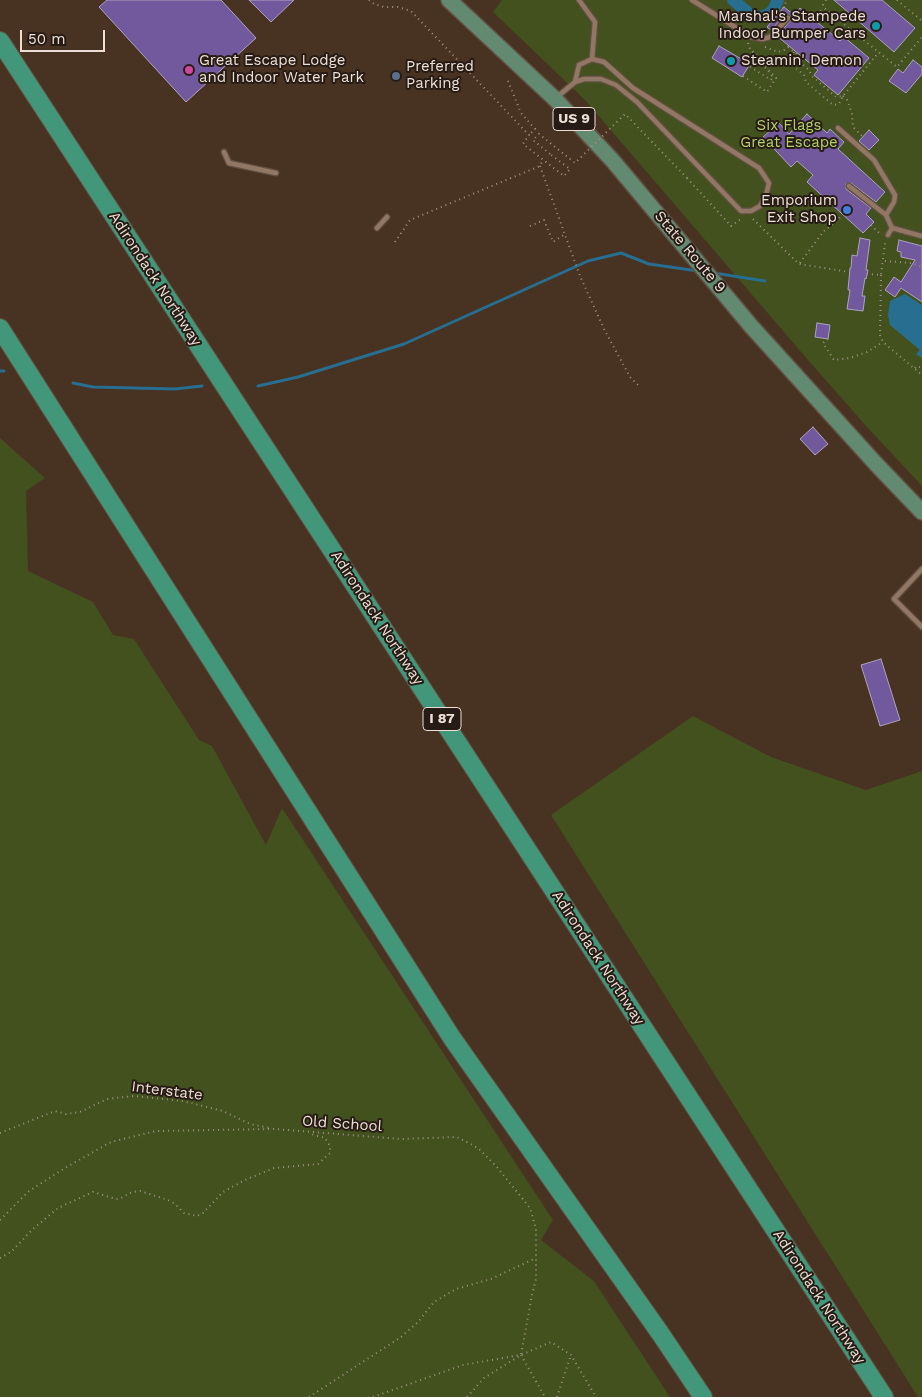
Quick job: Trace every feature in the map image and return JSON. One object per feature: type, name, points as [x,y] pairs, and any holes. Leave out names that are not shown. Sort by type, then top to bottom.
[{"type":"highway","name":"Adirondack Northway","points":[[0,41],[884,1397]]},
{"type":"highway","points":[[0,328],[452,1038],[703,1397]]},
{"type":"main road","name":"State Route 9","points":[[449,0],[555,99],[613,161],[725,294],[869,457],[922,512]]},
{"type":"lane","points":[[579,0],[595,22],[592,59]]},
{"type":"lane","points":[[692,0],[751,37],[763,39],[770,37],[788,18]]},
{"type":"lane","points":[[555,99],[574,82],[601,80],[616,85],[637,102],[741,211],[751,211],[760,206],[766,195],[768,183],[759,168],[633,88],[604,62],[592,59],[579,65],[574,82]]},
{"type":"lane","points":[[838,128],[874,160],[895,195],[894,202],[886,215]]},
{"type":"lane","points":[[224,152],[229,163],[276,173]]},
{"type":"lane","points":[[849,186],[886,215],[892,228]]},
{"type":"lane","points":[[377,228],[387,217]]},
{"type":"lane","points":[[888,235],[892,228]]},
{"type":"lane","points":[[892,228],[922,236]]},
{"type":"lane","points":[[922,570],[894,599],[922,628]]},
{"type":"path","points":[[369,0],[374,4],[384,7],[398,7],[411,11],[529,135]]},
{"type":"path","points":[[783,8],[787,0]]},
{"type":"path","points":[[813,18],[824,8],[823,5],[826,0]]},
{"type":"path","points":[[897,0],[922,21]]},
{"type":"path","points":[[824,8],[896,67],[922,37]]},
{"type":"path","points":[[743,76],[767,92],[776,78],[749,47],[773,77],[771,80],[749,66]]},
{"type":"path","points":[[788,47],[800,58],[802,64],[809,70],[812,76],[836,97],[843,96]]},
{"type":"path","points":[[794,52],[790,63],[804,74],[806,82],[833,105],[839,104],[843,96],[879,52]]},
{"type":"path","points":[[508,81],[521,113],[534,129],[523,144],[564,176],[570,169],[533,140],[539,134],[575,163],[625,114],[731,226]]},
{"type":"path","points":[[843,96],[847,100],[852,113],[853,126],[862,136]]},
{"type":"path","points":[[395,242],[410,220],[540,166],[543,160]]},
{"type":"path","points":[[540,166],[580,276],[604,329],[630,377],[638,385]]},
{"type":"path","points":[[748,214],[799,264],[849,272]]},
{"type":"path","points":[[799,264],[824,230],[842,214]]},
{"type":"path","points":[[530,226],[544,220],[553,242],[565,234]]},
{"type":"path","points":[[871,225],[878,231],[885,242],[881,276],[880,335],[883,342],[922,375]]},
{"type":"path","points":[[884,261],[912,263],[922,267]]},
{"type":"path","points":[[867,274],[881,276]]},
{"type":"path","points":[[828,339],[823,343],[834,360],[850,358],[867,352],[883,342]]},
{"type":"path","points":[[915,368],[917,366],[922,367]]},
{"type":"path","name":"Interstate","points":[[0,1133],[55,1111],[66,1114],[80,1112],[107,1099],[134,1096],[183,1101],[223,1111],[250,1124],[275,1129]]},
{"type":"path","name":"Old School","points":[[0,1220],[29,1191],[65,1168],[111,1142],[156,1131],[275,1129],[401,1139],[457,1137],[478,1148],[496,1166],[530,1208],[536,1229],[536,1279],[521,1355]]},
{"type":"path","points":[[0,1258],[11,1252],[32,1229],[58,1208],[93,1192],[116,1199],[132,1192],[140,1192],[168,1200],[184,1213],[198,1216],[223,1192],[245,1180],[274,1168],[318,1164],[327,1157],[330,1150],[325,1138],[302,1132]]},
{"type":"path","points":[[309,1397],[401,1337],[418,1322],[434,1302],[456,1289],[491,1278],[536,1258]]},
{"type":"path","points":[[467,1397],[484,1378],[521,1355],[551,1342],[571,1355],[596,1397]]},
{"type":"path","points":[[374,1397],[463,1365],[521,1355]]},
{"type":"path","points":[[521,1355],[544,1397]]},
{"type":"path","points":[[556,1397],[571,1355]]},
{"type":"green space","name":"Six Flags Great Escape","points":[[502,0],[922,0],[922,486],[808,360],[585,100],[493,12]]},
{"type":"green space","points":[[0,438],[45,478],[26,491],[28,571],[93,602],[113,635],[134,639],[199,740],[212,746],[266,845],[282,808],[553,1220],[541,1240],[594,1281],[670,1397],[0,1397]]},
{"type":"green space","points":[[693,716],[771,757],[866,790],[922,771],[922,1397],[918,1397],[551,815]]},
{"type":"water","points":[[905,294],[922,305],[922,358],[916,354],[920,350],[890,325],[888,315],[890,301]]},
{"type":"building","name":"Great Escape Lodge and Indoor Water Park","points":[[107,0],[221,0],[256,38],[186,102],[99,7]]},
{"type":"building","points":[[249,0],[294,0],[271,22]]},
{"type":"building","points":[[834,0],[882,0],[915,28],[894,52]]},
{"type":"building","points":[[784,7],[794,15],[800,8],[840,41],[844,37],[869,58],[838,95],[814,75],[818,70],[777,36],[791,20],[791,15],[785,15],[771,30],[767,27]]},
{"type":"building","name":"Steamin' Demon","points":[[719,46],[750,64],[742,77],[712,58]]},
{"type":"building","points":[[913,60],[922,67],[922,74],[906,93],[889,81],[898,69],[903,73]]},
{"type":"building","points":[[807,114],[827,133],[830,129],[844,142],[838,149],[885,192],[876,202],[851,183],[846,184],[846,189],[871,208],[866,214],[874,222],[863,233],[807,182],[813,175],[797,161],[791,167],[763,137],[779,123],[789,134]]},
{"type":"building","points":[[869,130],[879,140],[869,150],[859,141]]},
{"type":"building","points":[[860,238],[870,240],[866,270],[868,270],[862,296],[865,296],[863,311],[847,309],[852,255],[857,256]]},
{"type":"building","points":[[899,240],[922,246],[922,302],[901,288],[895,297],[885,290],[894,277],[901,282],[915,260],[901,257],[901,252],[897,251]]},
{"type":"building","points":[[817,323],[830,325],[828,339],[815,337]]},
{"type":"building","points":[[813,427],[828,444],[815,455],[800,439]]},
{"type":"building","points":[[881,659],[900,720],[880,726],[861,665]]},
{"type":"waterway","points":[[733,0],[751,15],[759,17],[767,15],[773,10],[778,0]]},
{"type":"waterway","points":[[258,386],[298,377],[404,344],[588,261],[621,253],[649,264],[698,271]]},
{"type":"waterway","points":[[714,273],[765,281]]},
{"type":"waterway","points":[[73,383],[93,387],[175,389],[202,386]]},
{"type":"place","name":"Marshal's Stampede Indoor Bumper Cars","points":[[876,26]]},
{"type":"place","name":"Steamin' Demon","points":[[731,61]]},
{"type":"place","name":"Great Escape Lodge and Indoor Water Park","points":[[189,70]]},
{"type":"place","name":"Preferred Parking","points":[[396,76]]},
{"type":"place","name":"Emporium Exit Shop","points":[[847,210]]}]
